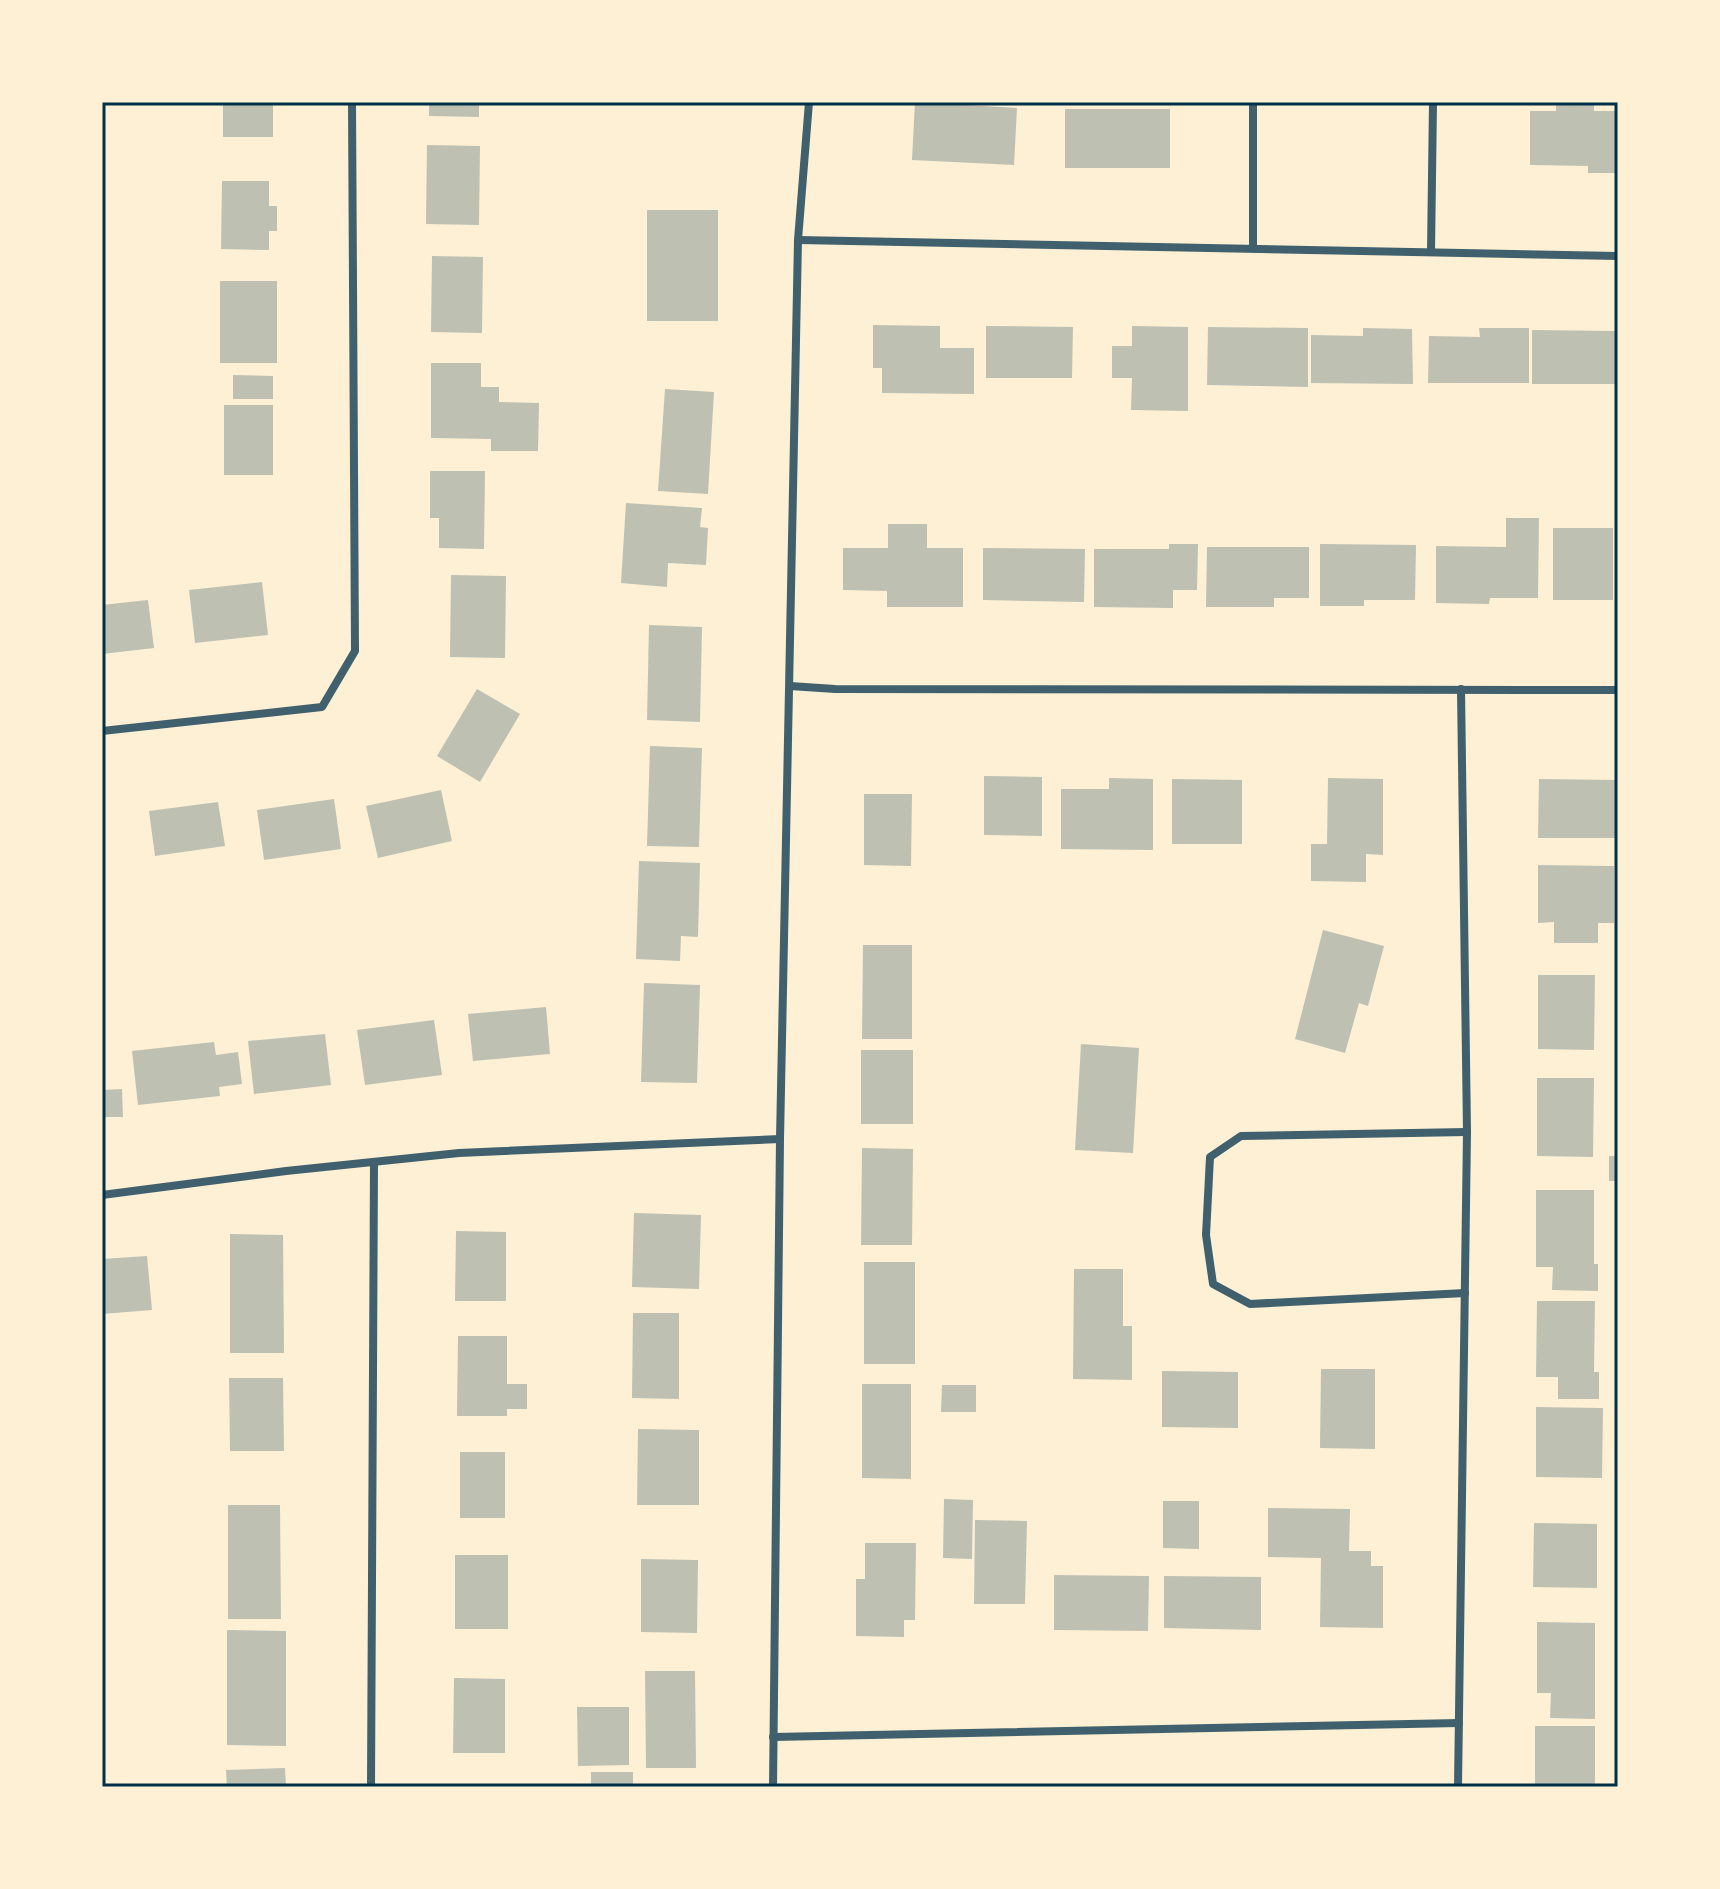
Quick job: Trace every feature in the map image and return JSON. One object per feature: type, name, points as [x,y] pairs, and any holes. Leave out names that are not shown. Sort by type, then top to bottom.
[{"type":"street","points":[[102,731],[322,707],[355,651],[352,102]]},
{"type":"street","points":[[773,1787],[780,1139],[798,240],[809,102]]},
{"type":"street","points":[[1253,102],[1253,248]]},
{"type":"street","points":[[1431,252],[1433,102]]},
{"type":"street","points":[[798,240],[1618,256]]},
{"type":"street","points":[[790,686],[835,689],[1618,690]]},
{"type":"street","points":[[1458,1787],[1467,1132],[1461,689]]},
{"type":"street","points":[[1465,1293],[1250,1304],[1213,1284],[1206,1235],[1210,1157],[1241,1136],[1467,1132]]},
{"type":"street","points":[[102,1195],[459,1153],[780,1139]]},
{"type":"street","points":[[371,1787],[374,1162]]},
{"type":"street","points":[[773,1737],[1459,1723]]},
{"type":"building","points":[[223,102],[273,102],[273,137],[223,137]]},
{"type":"building","points":[[429,102],[479,102],[479,117],[429,116]]},
{"type":"building","points":[[915,102],[1017,108],[1014,165],[912,160]]},
{"type":"building","points":[[1556,102],[1594,102],[1594,111],[1618,111],[1618,173],[1588,173],[1588,166],[1530,165],[1530,111],[1556,111]]},
{"type":"building","points":[[1065,109],[1170,109],[1170,168],[1065,168]]},
{"type":"building","points":[[427,145],[480,146],[479,225],[426,224]]},
{"type":"building","points":[[222,181],[269,181],[269,206],[277,206],[277,231],[269,231],[269,250],[221,249]]},
{"type":"building","points":[[647,210],[718,210],[718,321],[647,321]]},
{"type":"building","points":[[432,256],[483,257],[482,333],[431,332]]},
{"type":"building","points":[[220,281],[277,281],[277,363],[220,363]]},
{"type":"building","points":[[873,325],[940,326],[940,348],[974,348],[974,394],[882,393],[882,368],[873,368]]},
{"type":"building","points":[[986,326],[1073,327],[1072,378],[986,378]]},
{"type":"building","points":[[1132,326],[1188,327],[1188,411],[1131,410],[1132,378],[1112,378],[1112,346],[1132,346]]},
{"type":"building","points":[[1208,327],[1308,328],[1308,387],[1207,385]]},
{"type":"building","points":[[1363,328],[1412,329],[1413,384],[1311,383],[1311,335],[1363,336]]},
{"type":"building","points":[[1479,328],[1529,328],[1529,383],[1428,383],[1429,336],[1480,337]]},
{"type":"building","points":[[1532,330],[1618,331],[1618,384],[1532,384]]},
{"type":"building","points":[[431,363],[481,363],[481,387],[499,387],[499,402],[539,403],[538,451],[491,451],[491,439],[431,438]]},
{"type":"building","points":[[233,375],[273,376],[273,399],[233,399]]},
{"type":"building","points":[[665,389],[714,392],[708,494],[658,491]]},
{"type":"building","points":[[224,405],[273,405],[273,475],[224,475]]},
{"type":"building","points":[[430,471],[485,471],[484,549],[439,548],[439,518],[430,518]]},
{"type":"building","points":[[626,503],[702,508],[700,527],[708,528],[706,565],[668,563],[667,587],[621,583]]},
{"type":"building","points":[[1506,518],[1539,518],[1538,598],[1490,598],[1489,604],[1436,603],[1436,546],[1506,547]]},
{"type":"building","points":[[888,524],[927,524],[927,548],[963,548],[963,607],[887,607],[887,591],[843,590],[843,548],[888,548]]},
{"type":"building","points":[[1553,528],[1613,528],[1613,600],[1553,600]]},
{"type":"building","points":[[1169,544],[1198,544],[1197,590],[1173,590],[1173,608],[1094,607],[1094,549],[1169,549]]},
{"type":"building","points":[[1320,544],[1416,545],[1415,600],[1364,600],[1364,606],[1320,606]]},
{"type":"building","points":[[1207,547],[1309,547],[1309,598],[1274,598],[1274,607],[1206,607]]},
{"type":"building","points":[[983,548],[1085,549],[1084,602],[983,600]]},
{"type":"building","points":[[451,575],[506,576],[505,658],[450,657]]},
{"type":"building","points":[[262,582],[268,635],[195,643],[189,590]]},
{"type":"building","points":[[148,600],[154,648],[102,654],[102,605]]},
{"type":"building","points":[[649,625],[702,627],[700,722],[647,720]]},
{"type":"building","points":[[477,689],[520,714],[480,782],[437,756]]},
{"type":"building","points":[[650,746],[702,748],[699,847],[647,846]]},
{"type":"building","points":[[984,776],[1042,777],[1042,836],[984,835]]},
{"type":"building","points":[[1109,778],[1153,779],[1153,850],[1061,849],[1061,789],[1109,789]]},
{"type":"building","points":[[1328,778],[1383,779],[1383,855],[1366,854],[1366,882],[1311,881],[1311,844],[1327,844]]},
{"type":"building","points":[[1172,779],[1242,780],[1242,844],[1172,844]]},
{"type":"building","points":[[1539,779],[1618,780],[1618,838],[1538,838]]},
{"type":"building","points":[[441,790],[452,841],[378,858],[366,806]]},
{"type":"building","points":[[864,794],[912,794],[911,866],[864,865]]},
{"type":"building","points":[[334,799],[341,849],[264,860],[257,810]]},
{"type":"building","points":[[218,802],[225,846],[155,856],[149,811]]},
{"type":"building","points":[[639,861],[700,863],[698,937],[681,936],[680,961],[636,959]]},
{"type":"building","points":[[1538,865],[1614,866],[1614,923],[1598,923],[1598,943],[1554,943],[1554,922],[1538,923]]},
{"type":"building","points":[[1323,930],[1384,946],[1368,1006],[1359,1003],[1345,1053],[1295,1039]]},
{"type":"building","points":[[863,945],[912,945],[912,1039],[862,1039]]},
{"type":"building","points":[[1538,975],[1595,975],[1594,1050],[1538,1049]]},
{"type":"building","points":[[644,983],[700,985],[697,1083],[641,1082]]},
{"type":"building","points":[[546,1007],[550,1054],[473,1061],[468,1014]]},
{"type":"building","points":[[434,1020],[442,1075],[365,1085],[357,1030]]},
{"type":"building","points":[[325,1034],[331,1085],[254,1094],[248,1041]]},
{"type":"building","points":[[214,1042],[216,1055],[238,1052],[242,1084],[219,1087],[220,1096],[138,1105],[132,1051]]},
{"type":"building","points":[[1081,1044],[1139,1048],[1133,1153],[1075,1150]]},
{"type":"building","points":[[861,1050],[913,1050],[913,1124],[861,1124]]},
{"type":"building","points":[[1537,1078],[1594,1078],[1593,1157],[1537,1156]]},
{"type":"building","points":[[122,1089],[123,1117],[102,1117],[102,1090]]},
{"type":"building","points":[[862,1148],[913,1149],[912,1245],[861,1245]]},
{"type":"building","points":[[1609,1156],[1618,1156],[1618,1181],[1609,1181]]},
{"type":"building","points":[[1536,1190],[1594,1190],[1594,1264],[1598,1264],[1598,1291],[1552,1290],[1553,1267],[1536,1267]]},
{"type":"building","points":[[634,1213],[701,1215],[699,1289],[632,1287]]},
{"type":"building","points":[[456,1231],[506,1232],[506,1301],[455,1301]]},
{"type":"building","points":[[230,1234],[283,1235],[284,1353],[230,1353]]},
{"type":"building","points":[[147,1256],[152,1310],[102,1314],[102,1259]]},
{"type":"building","points":[[864,1262],[915,1262],[915,1364],[864,1364]]},
{"type":"building","points":[[1074,1269],[1123,1269],[1123,1326],[1132,1326],[1132,1380],[1073,1379]]},
{"type":"building","points":[[1537,1301],[1595,1301],[1594,1372],[1599,1372],[1599,1399],[1558,1399],[1558,1377],[1536,1377]]},
{"type":"building","points":[[633,1313],[679,1313],[679,1399],[632,1398]]},
{"type":"building","points":[[458,1336],[507,1336],[507,1384],[527,1384],[527,1409],[507,1409],[507,1416],[457,1416]]},
{"type":"building","points":[[1321,1369],[1375,1369],[1375,1449],[1320,1448]]},
{"type":"building","points":[[1162,1371],[1238,1372],[1238,1428],[1162,1427]]},
{"type":"building","points":[[229,1378],[283,1378],[284,1451],[230,1451]]},
{"type":"building","points":[[862,1384],[911,1384],[911,1479],[862,1478]]},
{"type":"building","points":[[942,1385],[976,1385],[976,1412],[941,1412]]},
{"type":"building","points":[[1536,1407],[1603,1408],[1602,1478],[1536,1477]]},
{"type":"building","points":[[638,1429],[699,1430],[699,1505],[637,1505]]},
{"type":"building","points":[[460,1452],[505,1452],[505,1518],[460,1518]]},
{"type":"building","points":[[944,1499],[973,1500],[972,1559],[943,1558]]},
{"type":"building","points":[[1163,1501],[1199,1501],[1199,1549],[1163,1548]]},
{"type":"building","points":[[228,1505],[280,1505],[281,1619],[228,1619]]},
{"type":"building","points":[[1268,1508],[1350,1509],[1349,1551],[1371,1551],[1371,1566],[1383,1566],[1383,1628],[1320,1627],[1321,1558],[1268,1557]]},
{"type":"building","points":[[975,1520],[1027,1521],[1025,1604],[974,1604]]},
{"type":"building","points":[[1534,1523],[1597,1524],[1597,1588],[1533,1587]]},
{"type":"building","points":[[865,1543],[916,1543],[915,1620],[904,1620],[904,1637],[856,1636],[856,1579],[865,1579]]},
{"type":"building","points":[[455,1555],[508,1555],[508,1629],[455,1629]]},
{"type":"building","points":[[641,1559],[698,1560],[697,1633],[641,1632]]},
{"type":"building","points":[[1054,1575],[1149,1576],[1148,1631],[1054,1630]]},
{"type":"building","points":[[1164,1576],[1261,1577],[1261,1630],[1164,1628]]},
{"type":"building","points":[[1537,1622],[1595,1623],[1595,1719],[1550,1718],[1551,1693],[1537,1693]]},
{"type":"building","points":[[227,1630],[286,1631],[286,1746],[227,1745]]},
{"type":"building","points":[[645,1671],[695,1671],[696,1768],[646,1768]]},
{"type":"building","points":[[454,1678],[505,1679],[505,1753],[453,1753]]},
{"type":"building","points":[[577,1707],[629,1707],[629,1765],[578,1766]]},
{"type":"building","points":[[1535,1726],[1595,1726],[1595,1787],[1535,1787]]},
{"type":"building","points":[[285,1768],[286,1787],[227,1787],[226,1770]]},
{"type":"building","points":[[591,1772],[633,1772],[633,1787],[591,1787]]}]
